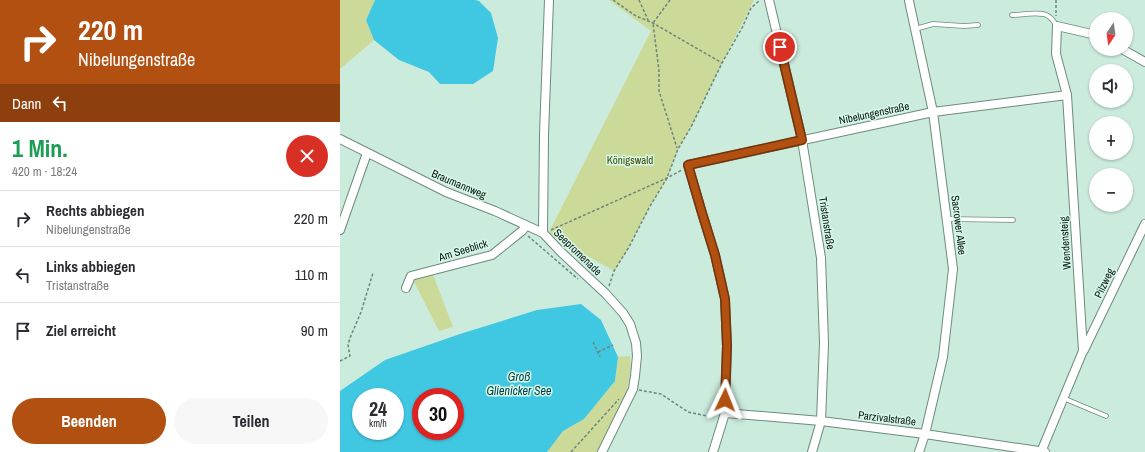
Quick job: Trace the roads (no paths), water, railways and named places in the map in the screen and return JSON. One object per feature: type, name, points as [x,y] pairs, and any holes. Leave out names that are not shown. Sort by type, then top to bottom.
[{"type":"street","name":"Seepromenade","points":[[549,0],[544,134],[543,233],[606,294],[623,313],[630,324],[636,343],[638,356],[633,388],[602,452]]},
{"type":"street","name":"Tristanstraße","points":[[768,0],[802,140],[821,258],[824,343],[821,421],[812,452]]},
{"type":"street","name":"Sacrower Allee","points":[[909,0],[933,112],[953,269],[943,358],[925,434],[919,452]]},
{"type":"street","points":[[1057,26],[1089,33]]},
{"type":"street","name":"Wendensteig","points":[[1043,452],[1063,398],[1083,351],[1067,95],[1056,54],[1057,26]]},
{"type":"street","points":[[1133,55],[1145,62]]},
{"type":"street","name":"Nibelungenstraße","points":[[725,414],[727,346],[725,299],[715,255],[688,165],[933,112],[1067,95]]},
{"type":"street","name":"Braumannweg","points":[[340,138],[446,192],[496,211],[524,228],[543,233]]},
{"type":"street","points":[[340,230],[367,153]]},
{"type":"street","name":"Pilzweg","points":[[1083,351],[1145,224]]},
{"type":"street","name":"Am Seeblick","points":[[406,288],[411,276],[492,255],[524,228]]},
{"type":"street","points":[[713,452],[725,414]]},
{"type":"street","name":"Parzivalstraße","points":[[725,414],[821,421],[925,434],[1043,452]]},
{"type":"lane","points":[[1012,15],[1046,14],[1057,26]]},
{"type":"lane","points":[[915,29],[933,24],[964,26],[978,25]]},
{"type":"lane","points":[[947,220],[1013,220]]},
{"type":"lane","points":[[1063,398],[1106,416]]},
{"type":"water","points":[[375,0],[479,1],[491,13],[498,38],[493,71],[473,84],[440,84],[429,72],[399,60],[374,40],[366,20]]},
{"type":"water","name":"Groß Glienicker See","points":[[581,304],[601,320],[618,357],[615,381],[584,419],[563,431],[547,452],[340,452],[340,391],[385,360],[460,334],[537,310]]},
{"type":"park label","name":"Königswald","points":[[630,160]]}]
